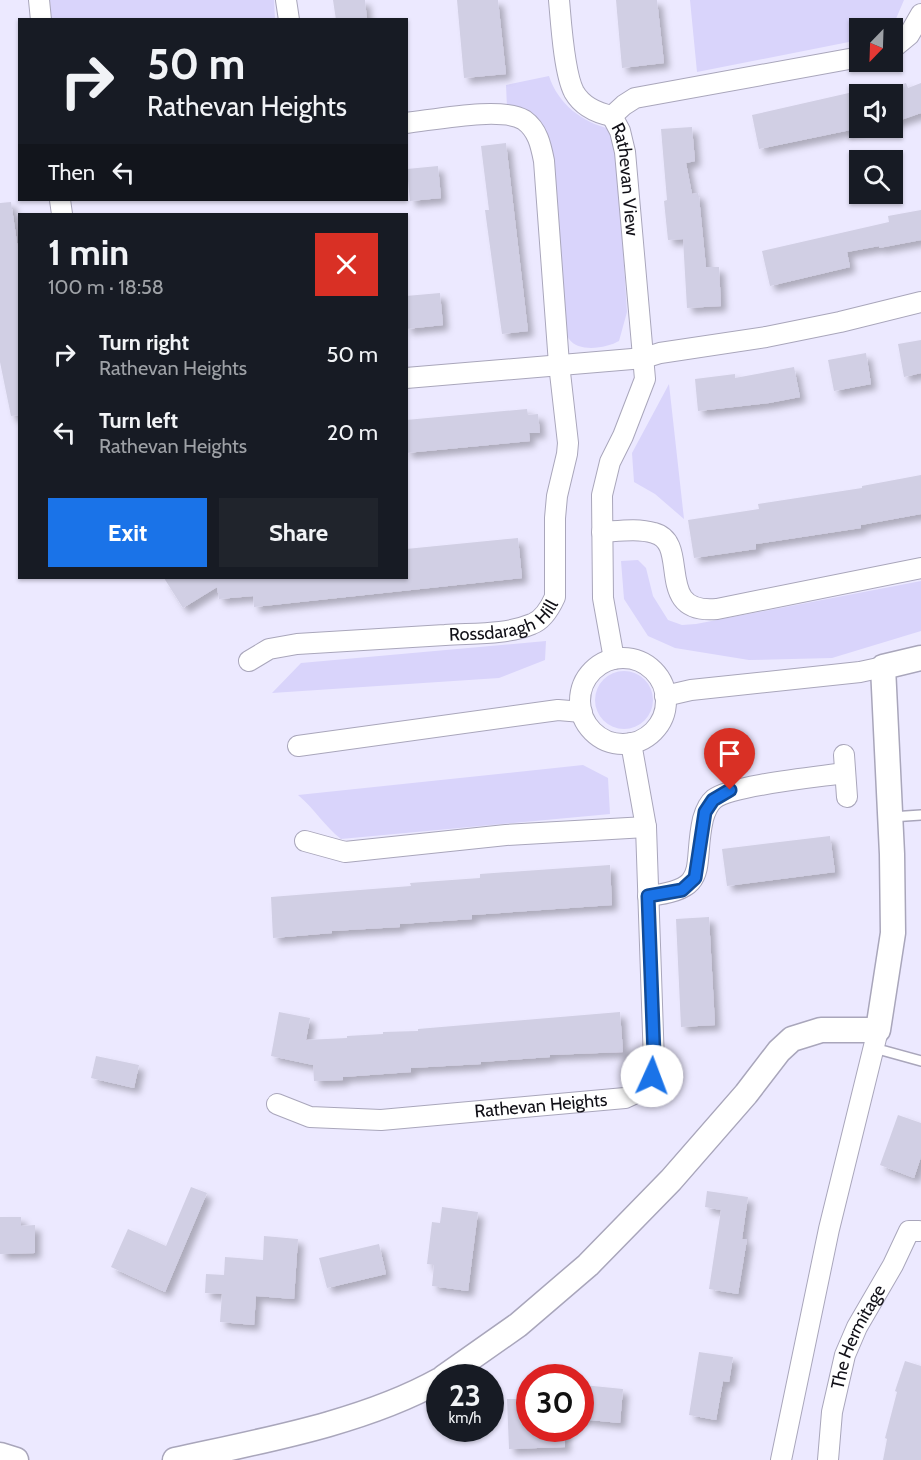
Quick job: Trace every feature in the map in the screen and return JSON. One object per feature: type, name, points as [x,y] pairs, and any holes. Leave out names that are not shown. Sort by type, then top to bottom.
[{"type":"street","points":[[39,0],[41,18]]},
{"type":"street","points":[[286,0],[289,18]]},
{"type":"street","points":[[559,0],[567,69],[574,92],[585,105],[598,113],[612,116]]},
{"type":"street","points":[[903,40],[909,35],[921,14]]},
{"type":"street","name":"Rathevan View","points":[[614,659],[603,598],[602,495],[610,462],[623,436],[645,379],[625,152],[620,131],[612,116],[635,98],[849,59]]},
{"type":"street","name":"Rossdaragh Hill","points":[[249,661],[269,649],[297,644],[482,633],[515,628],[533,624],[541,618],[551,607],[555,597],[555,518],[557,496],[567,454],[567,427],[559,364],[544,161],[539,139],[524,120],[512,115],[494,113],[408,123]]},
{"type":"street","points":[[408,378],[644,358],[660,353],[766,337],[921,302]]},
{"type":"street","points":[[602,532],[654,532],[661,536],[667,543],[674,561],[681,597],[688,604],[703,610],[921,568]]},
{"type":"street","points":[[628,658],[652,669],[660,679],[665,696],[663,718],[655,730],[631,743],[618,743],[595,734],[586,724],[582,712],[581,692],[590,673],[601,664],[614,659],[628,658]]},
{"type":"street","points":[[665,696],[691,690],[860,672],[921,658]]},
{"type":"street","points":[[781,1460],[829,1229],[876,1039],[893,933],[891,817],[883,667]]},
{"type":"street","points":[[298,746],[558,710],[582,712]]},
{"type":"street","name":"Rathevan Heights","points":[[277,1104],[310,1117],[381,1120],[625,1098],[644,1089],[652,1076],[654,1063],[648,896],[645,827],[631,743]]},
{"type":"street","points":[[648,896],[682,890],[695,878],[705,812],[713,800],[730,790],[844,764],[847,797]]},
{"type":"street","points":[[305,842],[345,852],[506,834],[645,827]]},
{"type":"street","points":[[462,1364],[518,1325],[588,1265],[671,1180],[746,1094],[778,1051],[792,1039],[821,1030],[876,1039]]},
{"type":"street","name":"The Hermitage","points":[[828,1460],[832,1412],[845,1355],[857,1327],[893,1265],[909,1231],[919,1231]]},
{"type":"street","points":[[175,1460],[280,1437],[380,1407],[426,1388]]},
{"type":"street","points":[[0,1455],[16,1460]]},
{"type":"lane","points":[[891,817],[921,815]]},
{"type":"lane","points":[[876,1039],[921,1061]]},
{"type":"shaded area","points":[[50,0],[274,0],[275,18],[51,18]]},
{"type":"shaded area","points":[[690,0],[904,0],[896,18],[849,18],[849,42],[697,72]]},
{"type":"shaded area","points":[[549,76],[558,95],[572,110],[590,122],[610,129],[617,152],[627,312],[619,341],[608,346],[586,348],[579,346],[566,334],[561,315],[549,147],[507,107],[506,85]]},
{"type":"shaded area","points":[[669,384],[684,519],[655,494],[634,482],[632,453]]},
{"type":"shaded area","points":[[638,560],[646,568],[653,596],[668,620],[682,625],[921,581],[921,631],[832,658],[749,660],[675,648],[648,636],[624,599],[621,561]]},
{"type":"shaded area","points":[[546,641],[545,660],[499,678],[272,693],[301,663]]},
{"type":"shaded area","points":[[618,671],[630,671],[645,679],[653,694],[653,706],[645,721],[630,729],[618,729],[603,721],[595,706],[595,694],[603,679]]},
{"type":"shaded area","points":[[583,765],[608,778],[610,814],[341,839],[298,795]]},
{"type":"building","points":[[333,0],[365,0],[367,18],[336,18]]},
{"type":"building","points":[[457,0],[498,0],[506,74],[464,78]]},
{"type":"building","points":[[616,0],[657,0],[664,63],[622,68]]},
{"type":"building","points":[[906,83],[908,88],[921,83],[921,113],[903,119],[903,84]]},
{"type":"building","points":[[849,93],[849,130],[759,149],[752,115]]},
{"type":"building","points":[[692,127],[695,161],[686,163],[692,194],[698,193],[699,197],[706,267],[719,267],[721,306],[687,308],[683,239],[668,240],[661,129]]},
{"type":"building","points":[[506,143],[528,331],[502,334],[485,210],[489,210],[481,146]]},
{"type":"building","points":[[438,166],[441,198],[410,201],[408,169]]},
{"type":"building","points":[[11,202],[18,249],[18,415],[11,416],[0,362],[0,203]]},
{"type":"building","points":[[921,210],[921,240],[847,252],[850,267],[770,286],[762,251],[889,222],[888,216]]},
{"type":"building","points":[[440,293],[443,325],[408,329],[408,296]]},
{"type":"building","points":[[921,340],[921,373],[904,377],[898,344]]},
{"type":"building","points":[[866,353],[871,384],[834,391],[828,360]]},
{"type":"building","points":[[794,367],[800,397],[698,411],[695,379],[735,374],[735,378]]},
{"type":"building","points":[[527,409],[528,415],[538,414],[540,433],[529,433],[530,441],[408,453],[408,420]]},
{"type":"building","points":[[921,475],[921,514],[861,525],[861,528],[756,544],[756,549],[694,558],[688,520],[759,509],[758,504],[862,488],[862,486]]},
{"type":"building","points":[[518,538],[522,578],[254,607],[253,596],[219,599],[217,587],[183,608],[165,579],[408,579],[408,549]]},
{"type":"building","points":[[830,836],[835,872],[727,886],[722,849]]},
{"type":"building","points":[[610,865],[612,905],[472,915],[472,919],[400,924],[400,927],[332,931],[332,933],[273,938],[271,897],[411,886],[410,883],[480,878],[480,874]]},
{"type":"building","points":[[709,917],[715,1025],[681,1027],[676,919]]},
{"type":"building","points":[[279,1012],[310,1018],[306,1040],[620,1012],[623,1052],[550,1055],[550,1057],[481,1062],[481,1064],[411,1068],[411,1072],[314,1081],[313,1065],[271,1056]]},
{"type":"building","points":[[96,1056],[139,1065],[134,1088],[91,1078]]},
{"type":"building","points":[[898,1115],[921,1123],[921,1157],[914,1178],[880,1165]]},
{"type":"building","points":[[191,1187],[207,1193],[165,1292],[111,1267],[128,1229],[166,1246]]},
{"type":"building","points":[[707,1191],[748,1197],[742,1239],[747,1239],[738,1294],[709,1289],[721,1210],[705,1207]]},
{"type":"building","points":[[442,1207],[478,1212],[468,1291],[432,1286],[434,1265],[427,1264],[432,1222],[440,1223]]},
{"type":"building","points":[[0,1217],[21,1217],[21,1226],[35,1225],[35,1253],[0,1254]]},
{"type":"building","points":[[264,1236],[298,1239],[294,1299],[256,1296],[254,1325],[220,1322],[222,1294],[205,1293],[206,1274],[224,1275],[225,1257],[263,1260]]},
{"type":"building","points":[[379,1244],[386,1274],[327,1288],[319,1258]]},
{"type":"building","points":[[699,1352],[733,1357],[729,1382],[723,1381],[716,1420],[689,1415]]},
{"type":"building","points":[[905,1361],[921,1366],[921,1460],[883,1460],[887,1439],[885,1438],[897,1392],[895,1391]]},
{"type":"building","points":[[594,1386],[623,1389],[620,1423],[594,1420]]},
{"type":"building","points":[[507,1399],[516,1399],[516,1442],[565,1442],[565,1447],[509,1449]]},
{"type":"route","points":[[652,1076],[654,1055],[648,896],[682,890],[695,878],[705,812],[713,800],[730,790]]}]
